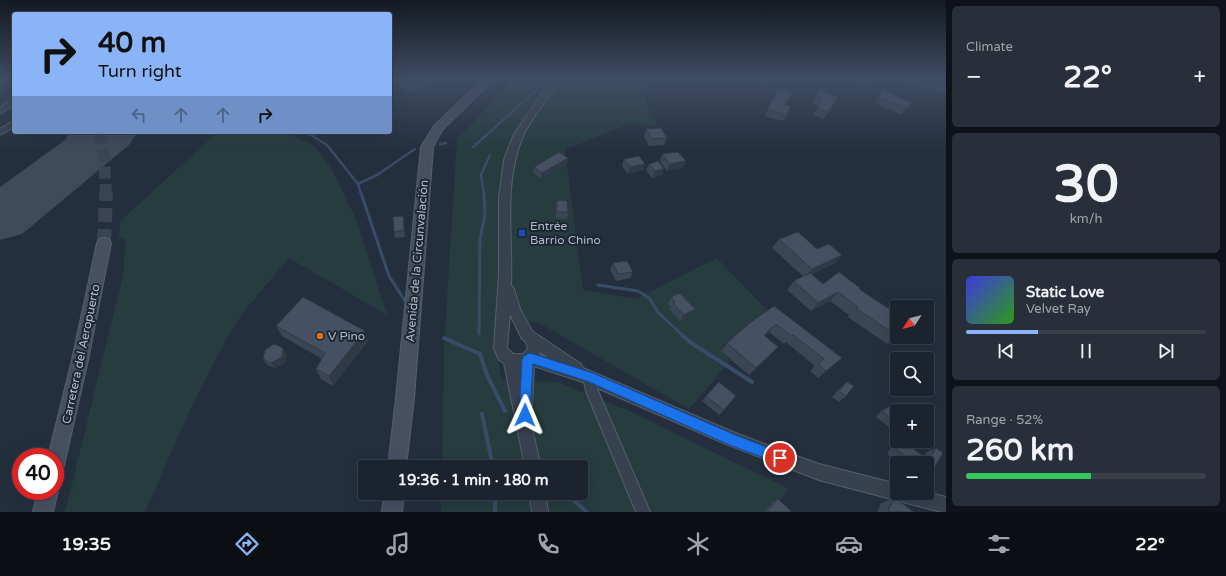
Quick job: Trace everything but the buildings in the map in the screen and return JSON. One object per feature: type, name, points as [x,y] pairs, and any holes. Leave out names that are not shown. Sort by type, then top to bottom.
[{"type":"main road","name":"Avenida de la Circunvalación","points":[[398,460],[405,398],[427,147],[438,128],[464,103]]},
{"type":"main road","name":"Carretera del Aeropuerto","points":[[59,448],[80,360],[104,243]]},
{"type":"main road","points":[[43,512],[46,500]]},
{"type":"main road","points":[[392,512],[393,500]]},
{"type":"street","points":[[0,112],[12,103]]},
{"type":"street","points":[[540,103],[519,134],[509,160],[504,197],[505,274],[502,338],[500,348],[502,353],[510,360],[520,362],[529,359],[589,377],[731,440],[819,472],[890,491]]},
{"type":"street","points":[[0,132],[12,125]]},
{"type":"street","points":[[505,274],[514,310],[535,348],[529,359],[526,427]]},
{"type":"street","points":[[502,338],[511,332],[522,332],[589,377],[592,390],[643,512]]},
{"type":"street","points":[[510,360],[526,427],[532,460]]},
{"type":"street","points":[[538,500],[540,512]]},
{"type":"street","points":[[926,500],[946,505]]},
{"type":"green space","points":[[491,103],[647,103],[657,126],[629,123],[565,150],[583,290],[636,299],[717,258],[780,324],[753,332],[722,345],[730,361],[689,409],[539,323],[497,319],[498,360],[502,380],[557,382],[627,410],[789,489],[770,512],[441,512],[441,500],[588,500],[588,460],[442,460],[444,346],[457,139]]},
{"type":"green space","points":[[216,134],[289,134],[315,147],[332,170],[356,219],[387,315],[289,258],[245,310],[226,339],[191,408],[145,512],[65,512],[123,276],[126,239],[119,237],[120,221]]},
{"type":"waterway","points":[[473,147],[522,103]]},
{"type":"waterway","points":[[309,134],[327,145],[358,184]]},
{"type":"waterway","points":[[440,144],[446,143]]},
{"type":"waterway","points":[[358,184],[377,175],[415,149]]},
{"type":"waterway","points":[[484,194],[481,175],[490,155]]},
{"type":"waterway","points":[[358,184],[361,194]]},
{"type":"waterway","points":[[361,193],[389,276],[405,301]]},
{"type":"waterway","points":[[479,334],[480,240],[485,214],[484,193]]},
{"type":"waterway","points":[[598,285],[638,291],[649,298],[658,312],[683,336]]},
{"type":"waterway","points":[[682,335],[690,342],[752,382]]},
{"type":"waterway","points":[[444,338],[480,354],[487,375],[505,411]]},
{"type":"waterway","points":[[482,414],[492,460]]},
{"type":"waterway","points":[[495,500],[495,512]]},
{"type":"waterway","points":[[573,500],[587,512]]},
{"type":"taxiway","points":[[38,189],[62,168],[79,134]]},
{"type":"runway","points":[[0,218],[108,134]]},
{"type":"tunnel","points":[[100,134],[104,160],[106,194]]},
{"type":"tunnel","points":[[104,243],[106,194]]},
{"type":"place","name":"Entrée Barrio Chino","points":[[522,233]]},
{"type":"place","name":"V Pino","points":[[320,336]]},
{"type":"route","points":[[525,415],[527,360],[530,358],[589,377],[731,440],[780,458]]}]
